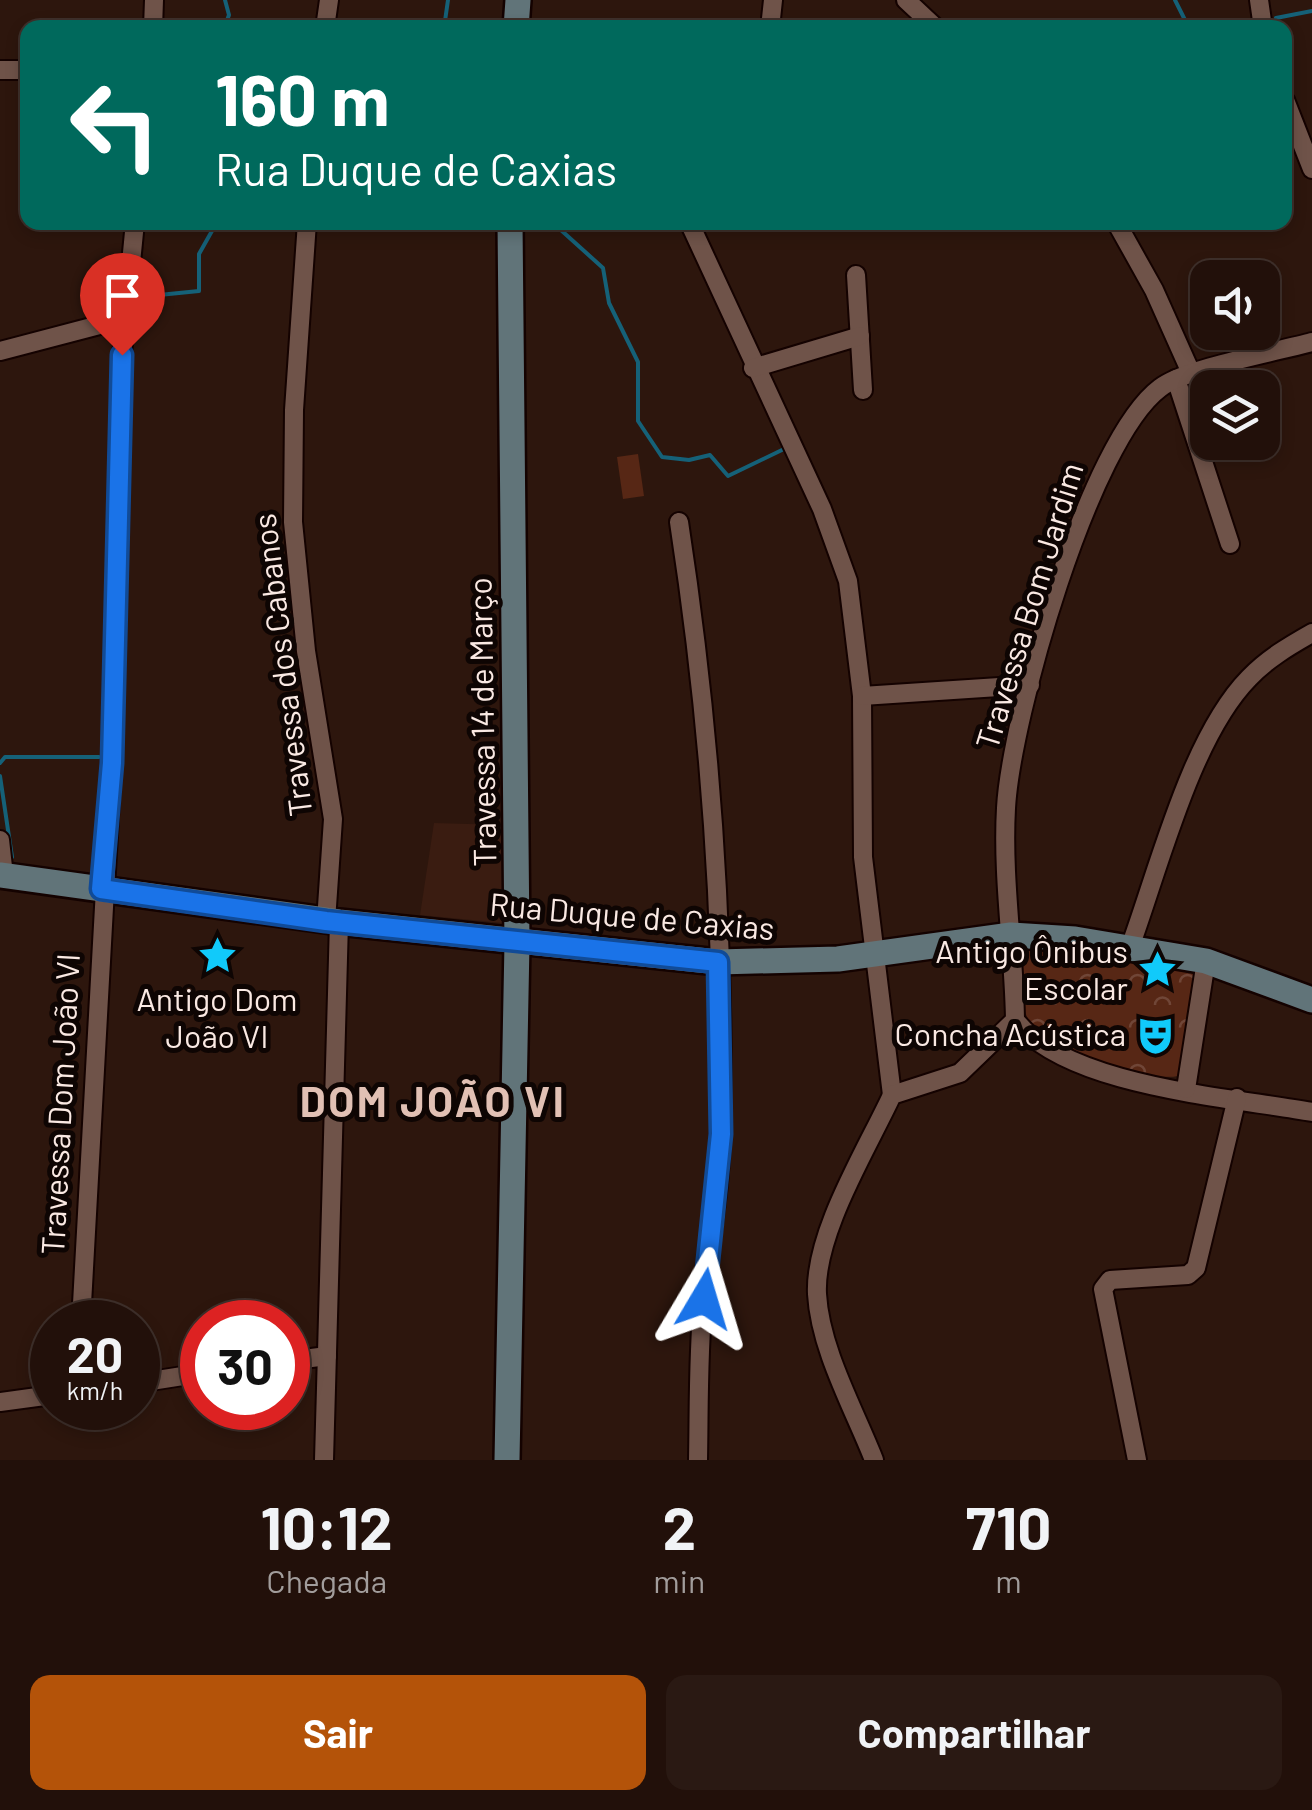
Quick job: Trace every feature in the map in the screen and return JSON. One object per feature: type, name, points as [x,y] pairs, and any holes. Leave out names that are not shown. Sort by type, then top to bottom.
[{"type":"street","points":[[906,0],[927,20]]},
{"type":"street","points":[[1292,118],[1312,169]]},
{"type":"street","name":"Travessa Dom João VI","points":[[82,1300],[101,889],[112,763],[120,398],[134,230]]},
{"type":"street","name":"Travessa dos Cabanos","points":[[307,230],[294,410],[293,522],[306,651],[333,819],[324,1460]]},
{"type":"street","name":"Travessa 14 de Março","points":[[507,1460],[517,942],[510,230]]},
{"type":"street","points":[[692,230],[838,548],[854,623],[862,696],[860,828],[892,1095],[819,1258],[817,1277],[825,1332],[874,1460]]},
{"type":"street","points":[[1120,230],[1154,290],[1184,377],[1230,544]]},
{"type":"street","points":[[856,275],[863,390]]},
{"type":"street","points":[[0,351],[126,318]]},
{"type":"street","points":[[753,368],[860,336]]},
{"type":"street","name":"Travessa Bom Jardim","points":[[1015,1020],[1006,810],[1030,685],[1107,457],[1138,409],[1184,377],[1312,342]]},
{"type":"street","points":[[679,522],[702,685],[718,962],[721,1134],[700,1340],[698,1460]]},
{"type":"street","points":[[1130,947],[1204,744],[1248,678],[1279,652],[1312,633]]},
{"type":"street","points":[[862,696],[1030,685]]},
{"type":"street","points":[[0,840],[2,876]]},
{"type":"street","name":"Rua Duque de Caxias","points":[[2,876],[333,922],[718,962],[800,962],[1011,935],[1130,947],[1206,961],[1312,1000]]},
{"type":"street","points":[[1186,1089],[1206,961]]},
{"type":"street","points":[[892,1095],[960,1073],[1015,1020],[1037,1044],[1067,1062],[1312,1112]]},
{"type":"street","points":[[1137,1460],[1103,1289],[1110,1280],[1188,1275],[1196,1268],[1237,1098]]},
{"type":"street","points":[[310,1358],[327,1356]]},
{"type":"street","points":[[0,1402],[30,1398]]},
{"type":"shaded area","points":[[434,823],[503,825],[503,923],[420,915]]},
{"type":"green space","points":[[638,454],[644,496],[623,499],[617,457]]},
{"type":"green space","points":[[1053,943],[1196,968],[1179,1076],[1143,1075],[1098,1064],[1041,1034],[1030,1022],[1023,1005],[1021,946]]},
{"type":"waterway","points":[[225,0],[227,20]]},
{"type":"waterway","points":[[445,20],[448,0]]},
{"type":"waterway","points":[[1175,0],[1185,20]]},
{"type":"waterway","points":[[1276,18],[1312,11]]},
{"type":"waterway","points":[[137,303],[149,296],[199,291],[199,254],[212,230]]},
{"type":"waterway","points":[[561,230],[603,268],[609,303],[638,362],[638,421],[662,457],[689,460],[710,455],[728,476],[784,449]]},
{"type":"waterway","points":[[0,763],[5,757],[99,757]]},
{"type":"waterway","points":[[0,776],[12,857]]},
{"type":"place","name":"Antigo Dom João VI","points":[[217,955]]},
{"type":"place","name":"Antigo Ônibus Escolar","points":[[1158,970]]},
{"type":"place","name":"Concha Acústica","points":[[1156,1035]]},
{"type":"district","name":"DOM JOÃO VI","points":[[433,1102]]},
{"type":"route","points":[[122,355],[112,763],[101,889],[326,921],[718,962],[720,1170],[704,1299]]}]
